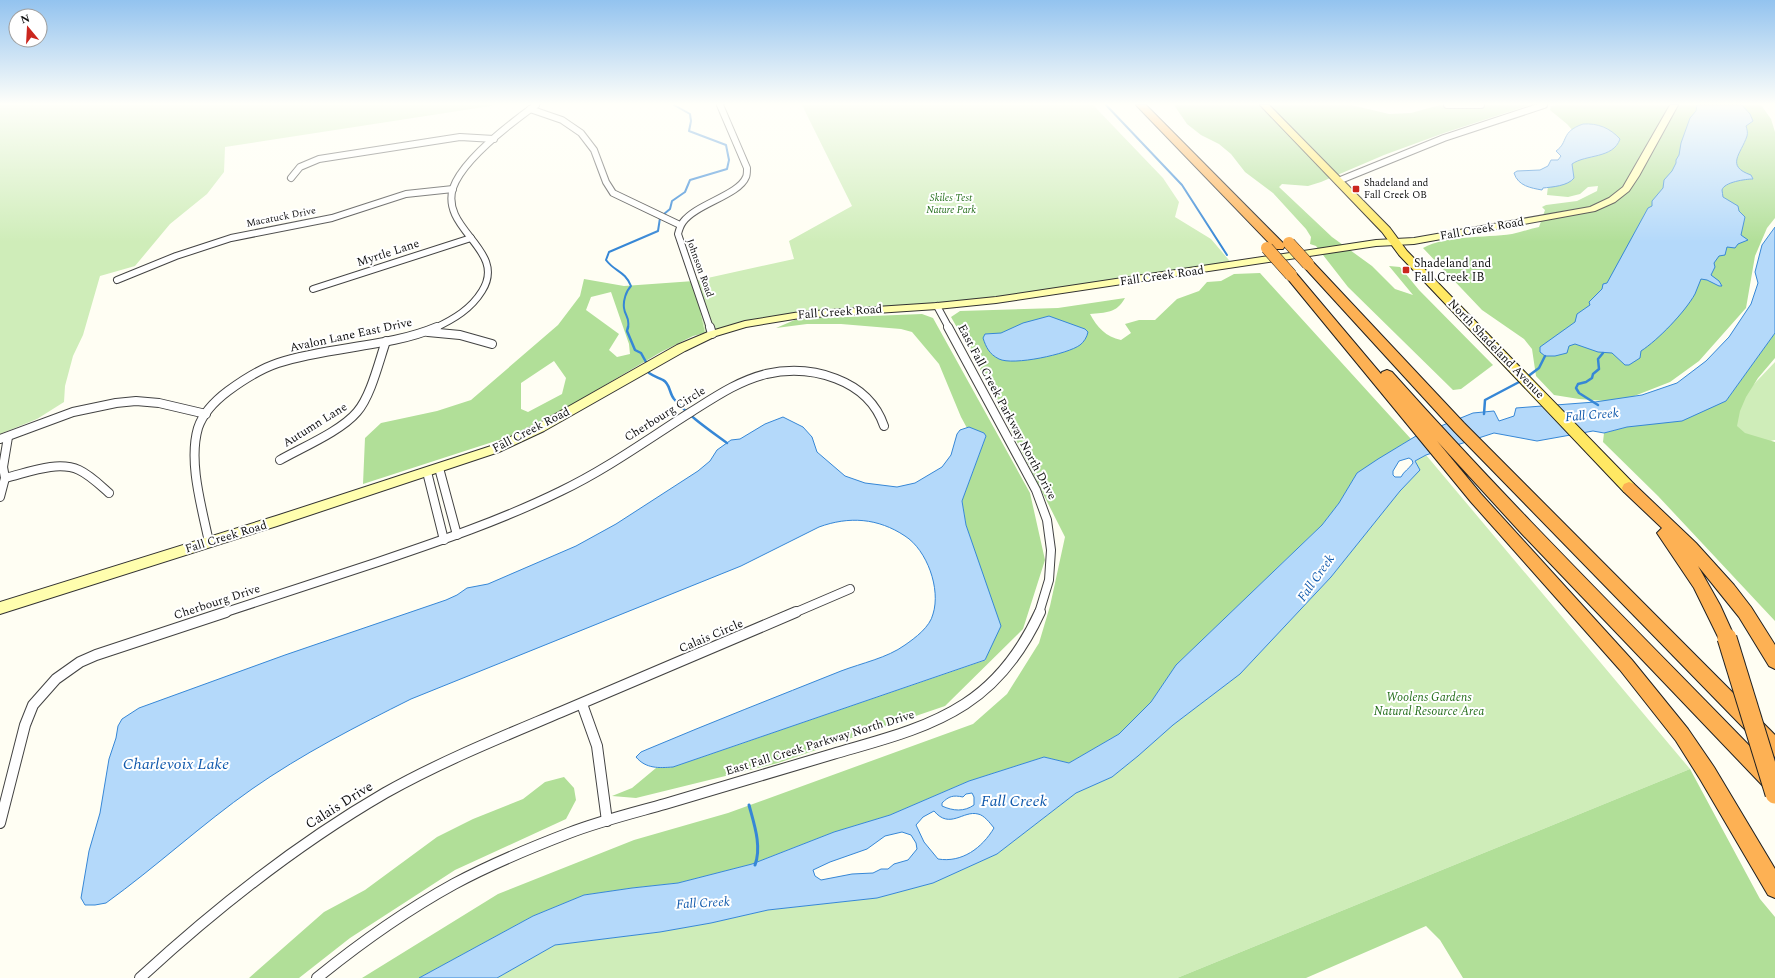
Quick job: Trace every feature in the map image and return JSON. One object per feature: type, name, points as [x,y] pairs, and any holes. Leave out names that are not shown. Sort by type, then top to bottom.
[{"type":"highway","points":[[1186,151],[1284,244]]},
{"type":"highway","points":[[1197,151],[1284,244],[1361,360],[1394,391],[1449,453],[1471,468],[1615,621],[1775,785]]},
{"type":"highway","points":[[1199,164],[1266,248],[1300,270],[1416,382],[1511,481],[1614,583],[1775,748]]},
{"type":"highway","points":[[1300,270],[1476,498],[1621,660],[1656,702],[1707,773],[1775,888]]},
{"type":"highway","points":[[1629,488],[1690,566],[1708,596],[1727,638],[1775,794]]},
{"type":"highway","points":[[1629,488],[1663,518],[1710,566],[1742,607],[1775,661]]},
{"type":"main road","name":"North Shadeland Avenue","points":[[1308,151],[1386,230],[1394,242],[1629,488]]},
{"type":"main road","name":"Fall Creek Road","points":[[0,608],[495,449],[526,436],[671,353],[712,334],[749,323],[783,317],[968,304],[1376,243],[1414,241],[1567,215],[1606,204],[1619,196],[1631,182],[1649,151]]},
{"type":"street","points":[[291,178],[300,167],[319,159],[373,151]]},
{"type":"street","points":[[453,189],[465,169],[483,151]]},
{"type":"street","points":[[595,151],[607,185],[613,192],[680,224]]},
{"type":"street","name":"Johnson Road","points":[[712,334],[678,239],[678,231],[680,224],[692,212],[738,187],[748,176],[747,168],[740,151]]},
{"type":"street","points":[[1338,181],[1413,151]]},
{"type":"street","name":"Avalon Lane East Drive","points":[[209,542],[199,497],[196,470],[197,432],[206,414],[221,397],[250,376],[273,365],[296,358],[386,341],[421,332],[444,323],[463,312],[478,298],[486,287],[490,275],[489,264],[485,256],[454,213],[451,200],[453,189]]},
{"type":"street","name":"Macatuck Drive","points":[[117,280],[176,256],[231,238],[332,218],[406,194],[453,189]]},
{"type":"street","name":"Myrtle Lane","points":[[312,289],[471,238]]},
{"type":"street","name":"East Fall Creek Parkway North Drive","points":[[317,978],[399,918],[466,878],[542,843],[608,821],[898,735],[929,723],[966,704],[1001,674],[1021,650],[1036,624],[1049,584],[1051,551],[1046,516],[1036,490],[937,306]]},
{"type":"street","points":[[421,332],[451,333],[492,344]]},
{"type":"street","name":"Autumn Lane","points":[[280,460],[342,425],[358,411],[369,391],[386,341]]},
{"type":"street","name":"Cherbourg Circle","points":[[450,537],[493,523],[556,495],[744,381],[773,373],[804,372],[834,378],[856,388],[875,406],[884,426]]},
{"type":"street","points":[[0,439],[73,412],[121,402],[159,403],[206,414]]},
{"type":"street","points":[[0,497],[6,472],[1,468],[8,437]]},
{"type":"street","points":[[5,478],[53,468],[68,468],[80,470],[109,493]]},
{"type":"street","points":[[439,468],[450,537]]},
{"type":"street","points":[[427,472],[450,537]]},
{"type":"street","name":"Cherbourg Drive","points":[[0,823],[29,713],[44,691],[62,674],[96,654],[450,537]]},
{"type":"street","name":"Calais Circle","points":[[582,704],[850,590]]},
{"type":"street","points":[[582,704],[597,746],[608,821]]},
{"type":"street","name":"Calais Drive","points":[[140,978],[240,892],[297,849],[355,810],[446,761],[582,704]]},
{"type":"green space","points":[[0,151],[225,151],[224,172],[207,194],[170,224],[135,266],[100,276],[83,335],[73,356],[65,386],[64,402],[37,419],[0,434]]},
{"type":"green space","name":"Skiles Test Nature Park","points":[[825,151],[1137,151],[1163,178],[1179,202],[1175,217],[1211,239],[1234,266],[937,306],[763,320],[706,337],[694,281],[794,259],[789,241],[852,206]]},
{"type":"green space","points":[[1227,151],[1396,151],[1321,182],[1308,186],[1282,184],[1279,187],[1332,237],[1372,266],[1395,289],[1413,295],[1389,266],[1400,267],[1419,290],[1493,365],[1461,389],[1453,390],[1348,287],[1316,246],[1310,244],[1311,237],[1306,229],[1273,193],[1245,172]]},
{"type":"green space","points":[[1573,151],[1775,151],[1775,218],[1767,228],[1755,256],[1746,308],[1699,361],[1670,382],[1619,402],[1579,399],[1554,395],[1536,376],[1532,349],[1524,339],[1482,310],[1423,248],[1454,239],[1512,234],[1539,227],[1545,210],[1542,207],[1546,205],[1577,201],[1597,191],[1598,186],[1588,187],[1580,194],[1568,197],[1547,195],[1548,186]]},
{"type":"green space","points":[[1260,273],[1411,439],[1357,473],[1339,503],[1322,525],[1176,665],[1151,702],[1119,734],[1069,763],[1044,757],[969,781],[890,815],[834,832],[752,864],[678,883],[584,895],[533,916],[419,978],[362,978],[498,894],[634,840],[728,813],[973,724],[1007,694],[1039,643],[1050,606],[1065,537],[975,359],[951,317],[960,311],[1058,308],[1125,298],[1114,310],[1090,314],[1102,331],[1116,339],[1121,340],[1131,333],[1125,324],[1139,320],[1155,320],[1177,299],[1199,291],[1207,282],[1221,281],[1234,274]]},
{"type":"green space","points":[[584,279],[624,286],[694,281],[705,333],[693,336],[661,352],[561,411],[508,437],[363,484],[365,438],[381,423],[437,411],[471,400],[558,325],[580,296]],"holes":[[[611,292],[629,344],[630,354],[617,357],[609,350],[619,334],[586,310],[591,297]],[[554,361],[566,378],[562,394],[528,412],[521,409],[521,383]]]},
{"type":"green space","points":[[922,314],[933,318],[1030,493],[1045,560],[1023,629],[945,706],[778,763],[636,798],[612,796],[632,788],[656,768],[673,767],[986,660],[976,556],[966,525],[962,501],[986,436],[984,433],[967,428],[939,364],[912,332],[901,329],[841,324],[807,324],[776,328],[797,319]]},
{"type":"green space","points":[[1775,333],[1775,358],[1758,378],[1746,397],[1740,411],[1737,426],[1745,433],[1775,442],[1775,621],[1658,496],[1603,442],[1604,433],[1726,401]]},
{"type":"green space","points":[[1775,362],[1775,440],[1743,447],[1714,426]]},
{"type":"green space","name":"Woolens Gardens Natural Resource Area","points":[[1426,455],[1690,769],[1177,978],[497,978],[555,945],[660,932],[711,923],[768,910],[877,898],[933,883],[997,854],[1076,793],[1112,777],[1173,725],[1240,674],[1331,577],[1400,491],[1415,475],[1415,461]]},
{"type":"green space","points":[[1690,769],[1760,899],[1775,917],[1775,978],[1463,978],[1440,940],[1426,926],[1306,978],[1177,978]]},
{"type":"green space","points":[[564,777],[574,788],[576,800],[566,819],[455,870],[350,938],[299,978],[249,978],[324,912],[365,890],[437,837],[473,819],[523,799],[545,782]]},
{"type":"water","points":[[1556,151],[1611,151],[1572,164],[1574,178],[1568,183],[1560,186],[1543,188],[1542,190],[1525,186],[1516,177],[1514,173],[1517,171],[1540,170],[1548,166],[1551,160],[1558,160],[1561,156]]},
{"type":"water","points":[[1680,151],[1740,151],[1737,159],[1739,168],[1751,175],[1753,179],[1731,183],[1722,190],[1723,197],[1738,206],[1739,211],[1745,217],[1741,235],[1748,240],[1738,244],[1735,248],[1727,247],[1725,255],[1719,256],[1714,263],[1715,267],[1711,275],[1719,281],[1722,286],[1701,279],[1691,301],[1678,317],[1655,340],[1641,351],[1640,358],[1629,365],[1625,365],[1612,353],[1598,352],[1575,344],[1569,346],[1567,353],[1555,356],[1545,356],[1540,352],[1540,347],[1575,322],[1577,314],[1590,305],[1589,302],[1602,289],[1603,284],[1607,283],[1648,208],[1652,206],[1652,201],[1663,188],[1664,180],[1672,171]]},
{"type":"water","name":"Fall Creek","points":[[1775,227],[1775,333],[1726,401],[1682,421],[1627,427],[1604,433],[1593,431],[1537,441],[1494,433],[1426,455],[1415,461],[1420,470],[1400,491],[1331,577],[1240,674],[1173,725],[1112,777],[1076,793],[997,854],[933,883],[877,898],[768,910],[711,923],[660,932],[555,945],[497,978],[419,978],[533,916],[584,895],[678,883],[752,864],[834,832],[890,815],[969,781],[1044,757],[1069,763],[1119,734],[1151,702],[1176,665],[1322,525],[1339,503],[1357,473],[1416,436],[1473,413],[1494,411],[1499,421],[1514,416],[1516,408],[1595,402],[1642,395],[1677,383],[1706,361],[1729,337],[1751,304],[1758,283],[1755,272],[1762,245]],"holes":[[[1409,458],[1413,463],[1401,477],[1395,477],[1393,475],[1393,471],[1399,461]],[[972,793],[974,797],[974,805],[962,810],[950,809],[942,806],[942,803],[949,797],[963,797],[966,794]],[[934,811],[946,819],[978,814],[985,818],[994,828],[984,842],[963,856],[947,860],[938,859],[924,842],[916,825],[923,817]],[[902,832],[911,835],[916,843],[917,849],[908,860],[894,864],[888,869],[881,869],[873,873],[852,874],[821,880],[815,876],[813,870],[830,862],[867,849],[885,836]]]},
{"type":"water","points":[[1049,316],[1085,329],[1088,332],[1084,341],[1080,345],[1064,352],[1040,358],[1016,361],[999,359],[990,353],[985,344],[983,338],[985,334],[1001,333],[1023,323]]},
{"type":"water","name":"Charlevoix Lake","points":[[783,417],[803,427],[812,437],[817,452],[845,476],[865,483],[897,487],[915,483],[942,467],[951,455],[957,434],[960,430],[969,427],[984,433],[986,436],[962,501],[966,525],[1001,626],[985,660],[673,767],[653,767],[640,761],[636,757],[641,752],[720,719],[898,650],[917,636],[929,623],[935,604],[933,582],[926,560],[913,542],[895,530],[874,522],[852,520],[830,523],[741,566],[411,699],[370,720],[310,752],[233,802],[106,903],[85,905],[81,898],[89,851],[100,813],[109,759],[116,738],[118,726],[122,719],[139,708],[285,655],[446,600],[467,588],[488,584],[576,546],[616,524],[698,471],[710,461],[717,450],[731,440],[740,439],[765,424]]},
{"type":"waterway","points":[[664,214],[670,209],[672,201],[685,192],[690,180],[727,169],[729,160],[727,151]]},
{"type":"waterway","points":[[1149,151],[1182,185],[1227,255]]},
{"type":"waterway","points":[[628,327],[628,319],[624,302],[626,293],[631,286],[626,277],[606,260],[609,252],[658,231],[660,218]]},
{"type":"waterway","points":[[628,327],[627,331],[635,350],[641,353],[646,362]]},
{"type":"waterway","points":[[1598,405],[1579,393],[1576,388],[1578,384],[1586,382],[1592,378],[1593,374],[1599,369],[1598,359],[1603,353]]},
{"type":"waterway","points":[[1527,377],[1539,368],[1545,356]]},
{"type":"waterway","points":[[649,373],[665,381],[672,397],[699,422],[727,443]]},
{"type":"waterway","points":[[1484,414],[1485,400],[1521,381]]},
{"type":"waterway","points":[[749,805],[755,827],[758,850],[755,865]]},
{"type":"place","name":"Shadeland and Fall Creek OB","points":[[1356,189]]},
{"type":"place","name":"Shadeland and Fall Creek IB","points":[[1406,270]]}]
